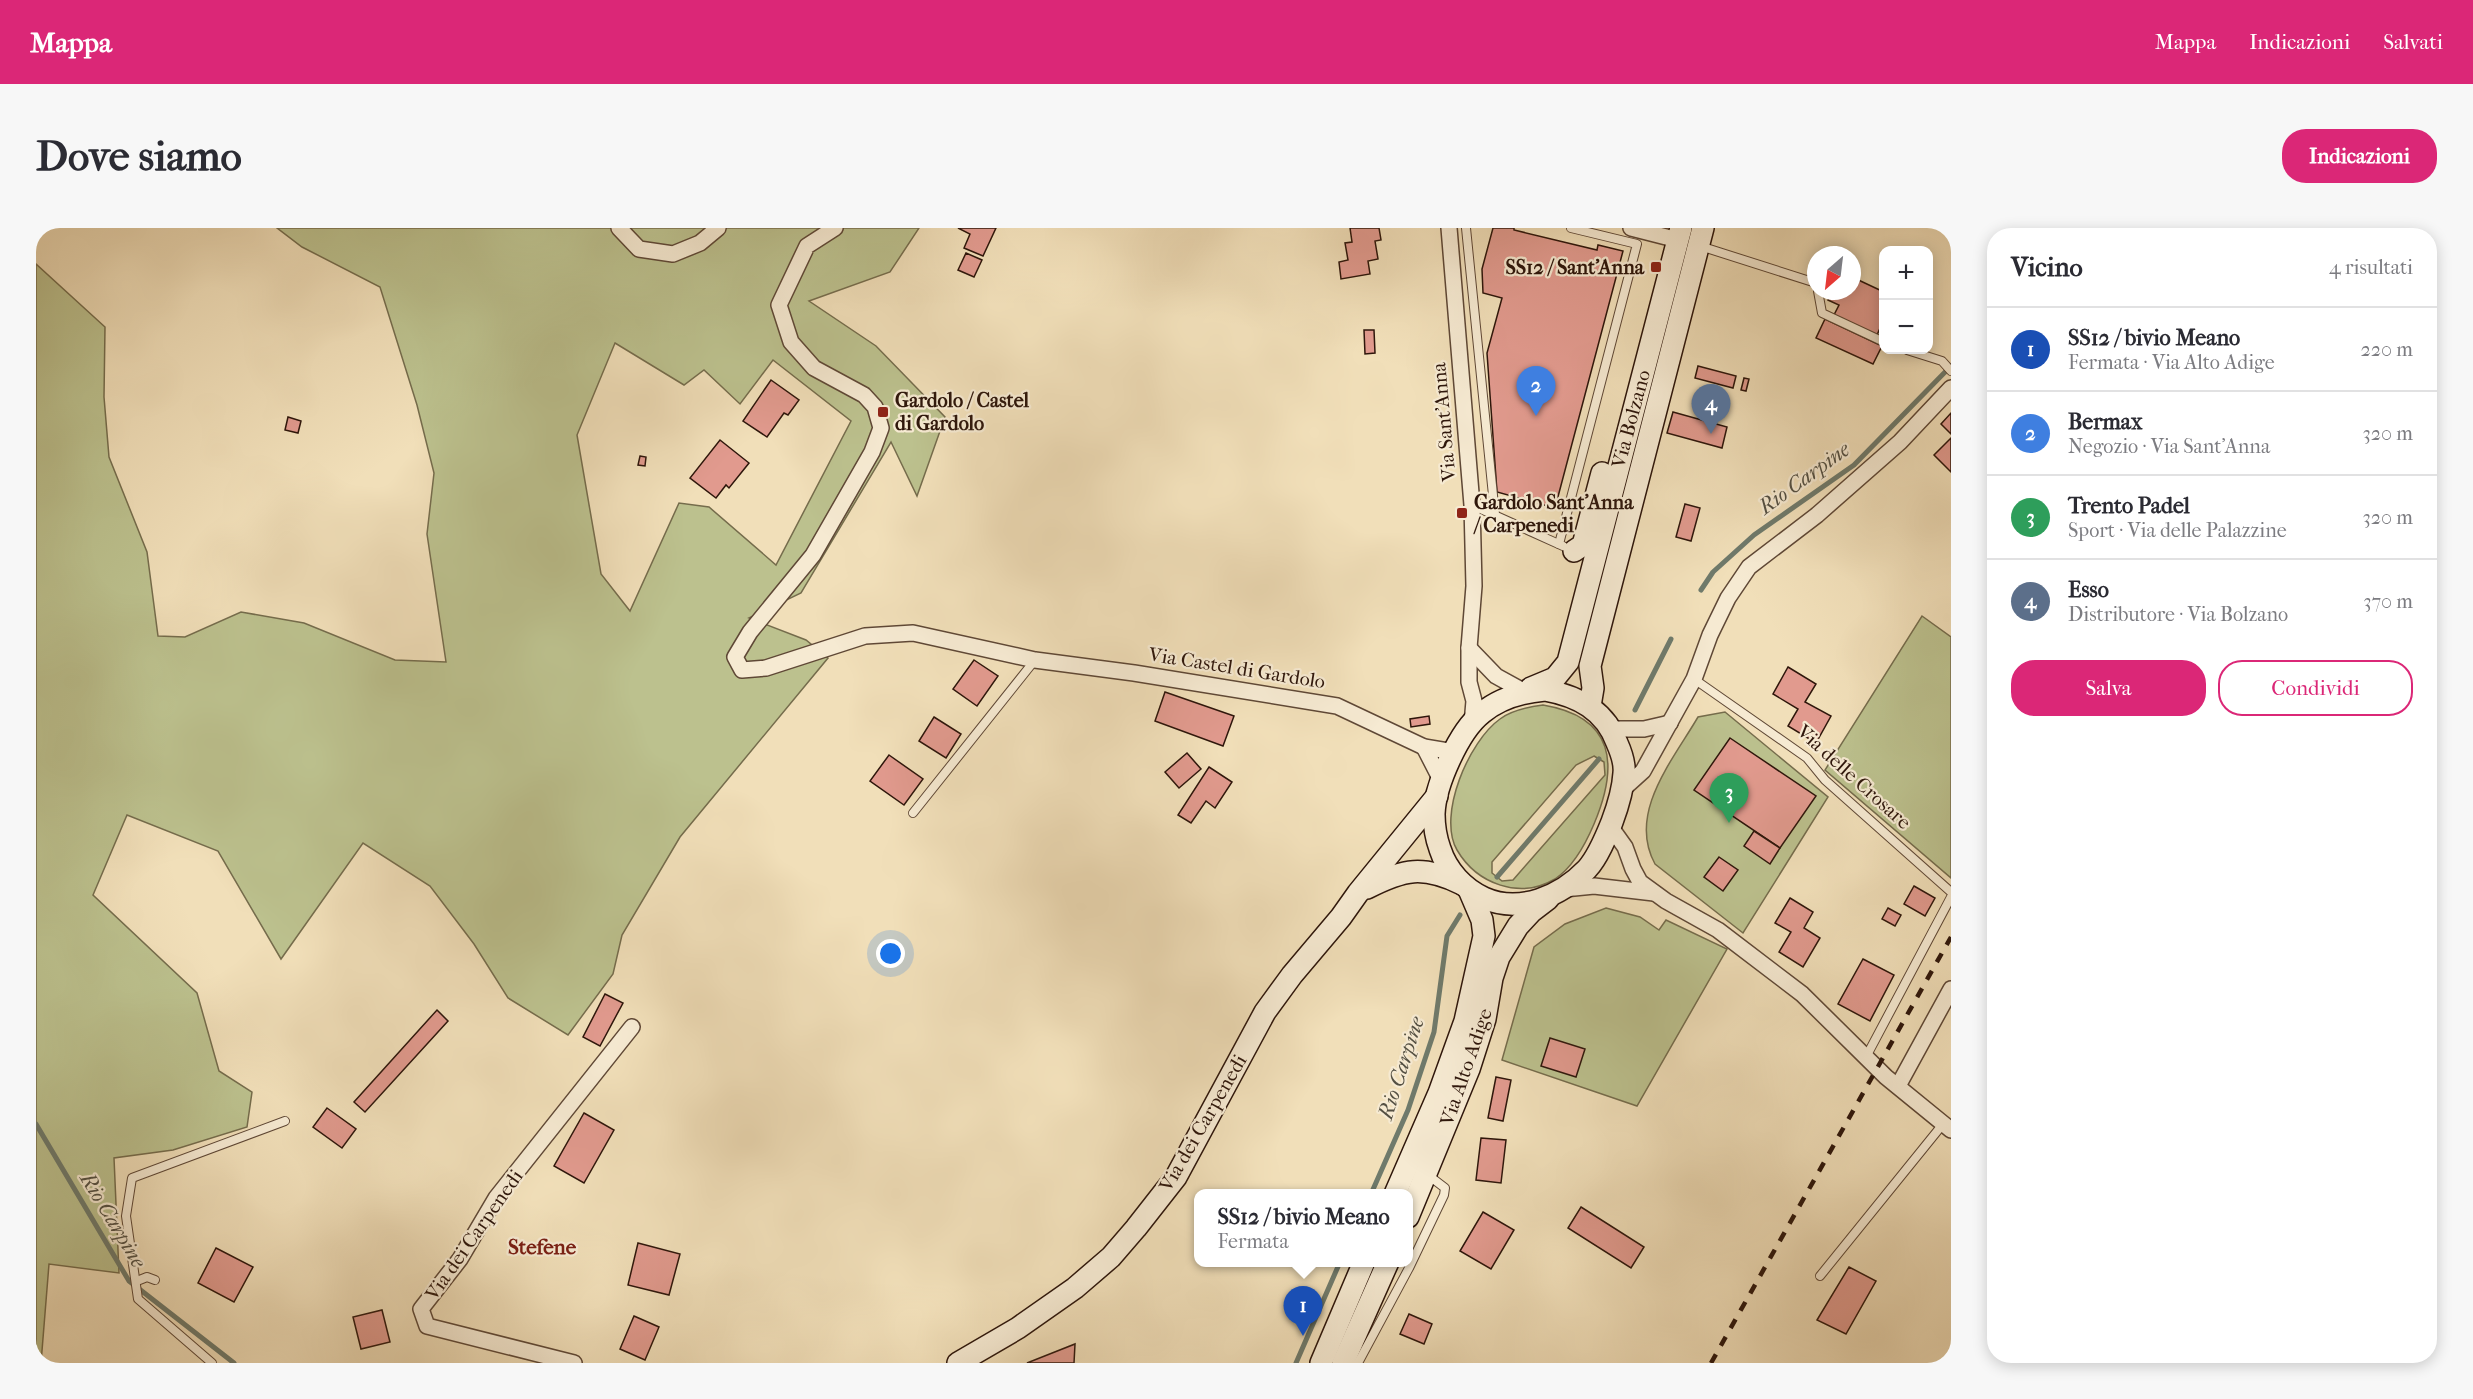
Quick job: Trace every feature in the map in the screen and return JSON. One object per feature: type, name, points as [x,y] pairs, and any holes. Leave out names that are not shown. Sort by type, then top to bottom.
[{"type":"main road","name":"Via Bolzano","points":[[1523,692],[1555,678],[1568,662],[1679,234]]},
{"type":"main road","name":"Via Bolzano","points":[[1590,706],[1593,688],[1590,666],[1701,237]]},
{"type":"main road","points":[[1567,548],[1583,545],[1608,452],[1630,423]]},
{"type":"main road","points":[[1545,690],[1565,694],[1590,706],[1612,729],[1625,770],[1622,790],[1611,826],[1588,868],[1558,892],[1533,901],[1509,904],[1490,900],[1467,889],[1450,871],[1440,851],[1435,821],[1439,789],[1454,752],[1472,724],[1482,713],[1523,692],[1545,690]]},
{"type":"main road","name":"Via dei Carpenedi","points":[[958,1363],[1018,1328],[1075,1288],[1111,1257],[1136,1228],[1176,1177],[1265,1012],[1439,789]]},
{"type":"main road","name":"Via dei Carpenedi","points":[[1358,893],[1393,875],[1412,871],[1445,876],[1467,889]]},
{"type":"main road","name":"Via Alto Adige","points":[[1397,1189],[1439,1093],[1465,1021],[1484,936],[1482,920],[1467,889]]},
{"type":"main road","name":"Via Alto Adige","points":[[1413,1205],[1469,1069],[1485,1019],[1492,978],[1499,957],[1518,926],[1531,912],[1558,892]]},
{"type":"main road","points":[[1321,1363],[1362,1267]]},
{"type":"main road","points":[[1343,1363],[1386,1267]]},
{"type":"street","points":[[619,228],[639,249],[673,254],[700,243],[718,228]]},
{"type":"street","name":"Via Castel di Gardolo","points":[[835,228],[807,246],[779,305],[791,342],[814,368],[864,395],[875,407],[882,428],[872,453],[813,555],[750,632],[735,657],[742,670],[766,668],[865,636],[913,633],[1035,660],[1134,673],[1337,706],[1424,747],[1454,752]]},
{"type":"street","name":"Via Sant'Anna","points":[[1449,228],[1472,505],[1474,586],[1469,648],[1469,682],[1474,701],[1472,724]]},
{"type":"street","points":[[1631,228],[1679,234]]},
{"type":"street","points":[[1622,790],[1643,771],[1694,679],[1710,635],[1728,598],[1749,567],[1817,515],[1900,442],[1951,388]]},
{"type":"street","points":[[1469,648],[1496,676],[1523,692]]},
{"type":"street","points":[[1612,729],[1644,729],[1670,723]]},
{"type":"street","points":[[1424,747],[1439,789]]},
{"type":"street","points":[[1611,826],[1625,847],[1640,882],[1654,893],[1718,930],[1760,960],[1802,994],[1866,1057],[1947,1127]]},
{"type":"street","points":[[1558,892],[1594,886],[1654,893]]},
{"type":"street","points":[[1898,1086],[1951,989]]},
{"type":"street","name":"Via dei Carpenedi","points":[[574,1363],[427,1326],[421,1309],[460,1259],[496,1198],[632,1028]]},
{"type":"lane","points":[[1466,228],[1495,515]]},
{"type":"lane","points":[[1472,505],[1567,548],[1637,244],[1571,228]]},
{"type":"lane","points":[[1701,237],[1807,279]]},
{"type":"lane","points":[[1820,300],[1822,314],[1879,340]]},
{"type":"lane","points":[[1920,354],[1942,361],[1951,371]]},
{"type":"lane","points":[[913,813],[1035,660]]},
{"type":"lane","name":"Via delle Crosare","points":[[1694,679],[1807,758],[1825,780],[1951,892]]},
{"type":"lane","points":[[1866,1057],[1951,897]]},
{"type":"lane","points":[[212,1363],[138,1299],[126,1216],[132,1178],[285,1121]]},
{"type":"lane","points":[[1820,1276],[1947,1127]]},
{"type":"lane","points":[[1413,1260],[1444,1195],[1445,1188],[1426,1174]]},
{"type":"lane","points":[[1358,1363],[1409,1267]]},
{"type":"lane","points":[[137,1281],[147,1277],[155,1280]]},
{"type":"green space","points":[[277,228],[919,228],[890,272],[809,301],[876,346],[945,417],[917,496],[891,442],[801,593],[749,618],[806,640],[828,658],[680,837],[622,935],[613,974],[568,1035],[508,998],[474,944],[430,886],[363,843],[281,959],[218,851],[127,815],[93,895],[197,993],[219,1071],[252,1092],[247,1127],[173,1150],[114,1158],[119,1273],[49,1264],[41,1363],[36,1363],[36,264],[105,327],[104,397],[109,457],[147,552],[158,636],[185,637],[241,612],[304,623],[395,660],[446,662],[427,534],[434,473],[417,405],[380,287],[302,247]],"holes":[[[615,343],[684,385],[704,370],[740,404],[773,360],[851,421],[776,565],[709,507],[679,503],[630,611],[601,574],[577,435]]]},
{"type":"green space","points":[[1922,616],[1951,637],[1951,878],[1825,770]]},
{"type":"green space","points":[[1543,705],[1567,711],[1585,720],[1597,732],[1605,747],[1608,764],[1607,782],[1591,831],[1568,868],[1555,879],[1542,885],[1514,888],[1488,880],[1476,872],[1457,850],[1452,835],[1451,818],[1454,799],[1467,761],[1488,730],[1510,713]],"holes":[[[1594,756],[1604,762],[1605,775],[1513,880],[1502,881],[1492,873],[1492,862],[1576,765]]]},
{"type":"green space","points":[[1725,712],[1828,797],[1743,933],[1655,864],[1648,845],[1646,826],[1650,806],[1666,769],[1698,717]]},
{"type":"green space","points":[[1606,908],[1640,917],[1659,930],[1666,920],[1727,949],[1637,1106],[1502,1060],[1534,947],[1565,924]]},
{"type":"building","points":[[958,228],[996,228],[983,256],[964,248],[970,234]]},
{"type":"building","points":[[1350,228],[1379,228],[1381,240],[1375,241],[1378,259],[1368,261],[1370,274],[1341,279],[1339,262],[1348,260],[1345,243],[1352,242]]},
{"type":"building","points":[[1493,228],[1514,228],[1514,230],[1597,250],[1598,245],[1623,251],[1555,508],[1497,492],[1487,353],[1502,298],[1483,293],[1482,269]]},
{"type":"building","points":[[966,253],[982,260],[974,277],[958,270]]},
{"type":"building","points":[[1861,281],[1879,290],[1877,335],[1834,315],[1839,305],[1828,300],[1861,300]]},
{"type":"building","points":[[1825,319],[1879,345],[1879,352],[1873,364],[1816,338]]},
{"type":"building","points":[[1364,330],[1374,330],[1375,353],[1365,354]]},
{"type":"building","points":[[1698,366],[1736,376],[1733,388],[1695,378]]},
{"type":"building","points":[[1744,378],[1749,379],[1746,391],[1741,390]]},
{"type":"building","points":[[771,380],[799,400],[788,415],[784,413],[767,437],[743,421]]},
{"type":"building","points":[[1673,412],[1727,427],[1722,448],[1667,433]]},
{"type":"building","points":[[1951,413],[1951,434],[1941,424]]},
{"type":"building","points":[[288,417],[301,421],[298,433],[285,430]]},
{"type":"building","points":[[1951,438],[1951,472],[1934,455]]},
{"type":"building","points":[[720,440],[749,463],[729,488],[726,485],[716,498],[690,478]]},
{"type":"building","points":[[640,456],[646,457],[645,466],[638,465]]},
{"type":"building","points":[[1685,504],[1700,508],[1691,541],[1676,537]]},
{"type":"building","points":[[974,660],[998,676],[977,706],[953,689]]},
{"type":"building","points":[[1788,667],[1816,684],[1805,702],[1831,716],[1816,743],[1788,726],[1798,709],[1773,694]]},
{"type":"building","points":[[1165,692],[1234,716],[1223,746],[1155,721]]},
{"type":"building","points":[[1429,716],[1430,724],[1411,727],[1410,719]]},
{"type":"building","points":[[934,717],[961,734],[946,758],[919,741]]},
{"type":"building","points":[[1730,738],[1816,796],[1780,848],[1694,790]]},
{"type":"building","points":[[1187,753],[1201,769],[1179,788],[1165,772]]},
{"type":"building","points":[[889,755],[923,779],[904,805],[870,781]]},
{"type":"building","points":[[1209,767],[1232,782],[1215,808],[1206,801],[1191,823],[1178,815]]},
{"type":"building","points":[[1754,831],[1780,848],[1770,864],[1744,846]]},
{"type":"building","points":[[1719,857],[1738,870],[1723,891],[1704,877]]},
{"type":"building","points":[[1914,886],[1935,898],[1925,916],[1904,904]]},
{"type":"building","points":[[1790,898],[1813,912],[1804,928],[1820,938],[1803,967],[1779,952],[1791,932],[1775,923]]},
{"type":"building","points":[[1888,908],[1901,915],[1895,926],[1882,919]]},
{"type":"building","points":[[1863,959],[1894,975],[1870,1021],[1838,1004]]},
{"type":"building","points":[[605,994],[623,1003],[600,1046],[583,1037]]},
{"type":"building","points":[[437,1010],[448,1021],[365,1112],[354,1102]]},
{"type":"building","points":[[1550,1038],[1585,1049],[1576,1077],[1541,1066]]},
{"type":"building","points":[[1496,1077],[1511,1080],[1503,1121],[1488,1118]]},
{"type":"building","points":[[327,1108],[356,1129],[342,1148],[313,1127]]},
{"type":"building","points":[[584,1113],[614,1130],[584,1183],[554,1166]]},
{"type":"building","points":[[1481,1138],[1506,1140],[1501,1183],[1476,1180]]},
{"type":"building","points":[[1581,1207],[1644,1247],[1631,1268],[1568,1228]]},
{"type":"building","points":[[1483,1212],[1514,1230],[1491,1269],[1460,1251]]},
{"type":"building","points":[[638,1243],[680,1254],[669,1295],[628,1285]]},
{"type":"building","points":[[216,1248],[253,1267],[234,1302],[198,1283]]},
{"type":"building","points":[[1849,1267],[1876,1281],[1846,1334],[1817,1320]]},
{"type":"building","points":[[382,1310],[390,1342],[361,1349],[353,1317]]},
{"type":"building","points":[[1409,1314],[1432,1324],[1424,1344],[1400,1334]]},
{"type":"building","points":[[634,1316],[659,1327],[645,1360],[620,1349]]},
{"type":"building","points":[[1075,1344],[1074,1363],[1027,1363]]},
{"type":"waterway","name":"Rio Carpine","points":[[1701,590],[1713,572],[1754,535],[1854,465],[1951,366]]},
{"type":"waterway","name":"Rio Carpine","points":[[1635,710],[1671,639]]},
{"type":"waterway","name":"Rio Carpine","points":[[1497,877],[1599,759]]},
{"type":"waterway","name":"Rio Carpine","points":[[1373,1189],[1408,1110],[1434,1032],[1447,936],[1460,915]]},
{"type":"waterway","name":"Rio Carpine","points":[[36,1124],[129,1281],[234,1363]]},
{"type":"waterway","name":"Rio Carpine","points":[[1296,1363],[1338,1267]]},
{"type":"railway","points":[[1711,1363],[1951,937]]},
{"type":"place","name":"SS12 / Sant'Anna","points":[[1656,267]]},
{"type":"place","name":"Gardolo / Castel di Gardolo","points":[[883,412]]},
{"type":"place","name":"Bermax","points":[[1536,416]]},
{"type":"place","name":"Esso","points":[[1711,434]]},
{"type":"place","name":"Gardolo Sant'Anna / Carpenedi","points":[[1462,513]]},
{"type":"place","name":"Trento Padel","points":[[1729,823]]},
{"type":"place","name":"SS12 / bivio Meano","points":[[1303,1336]]},
{"type":"district","name":"Stefene","points":[[542,1247]]}]
